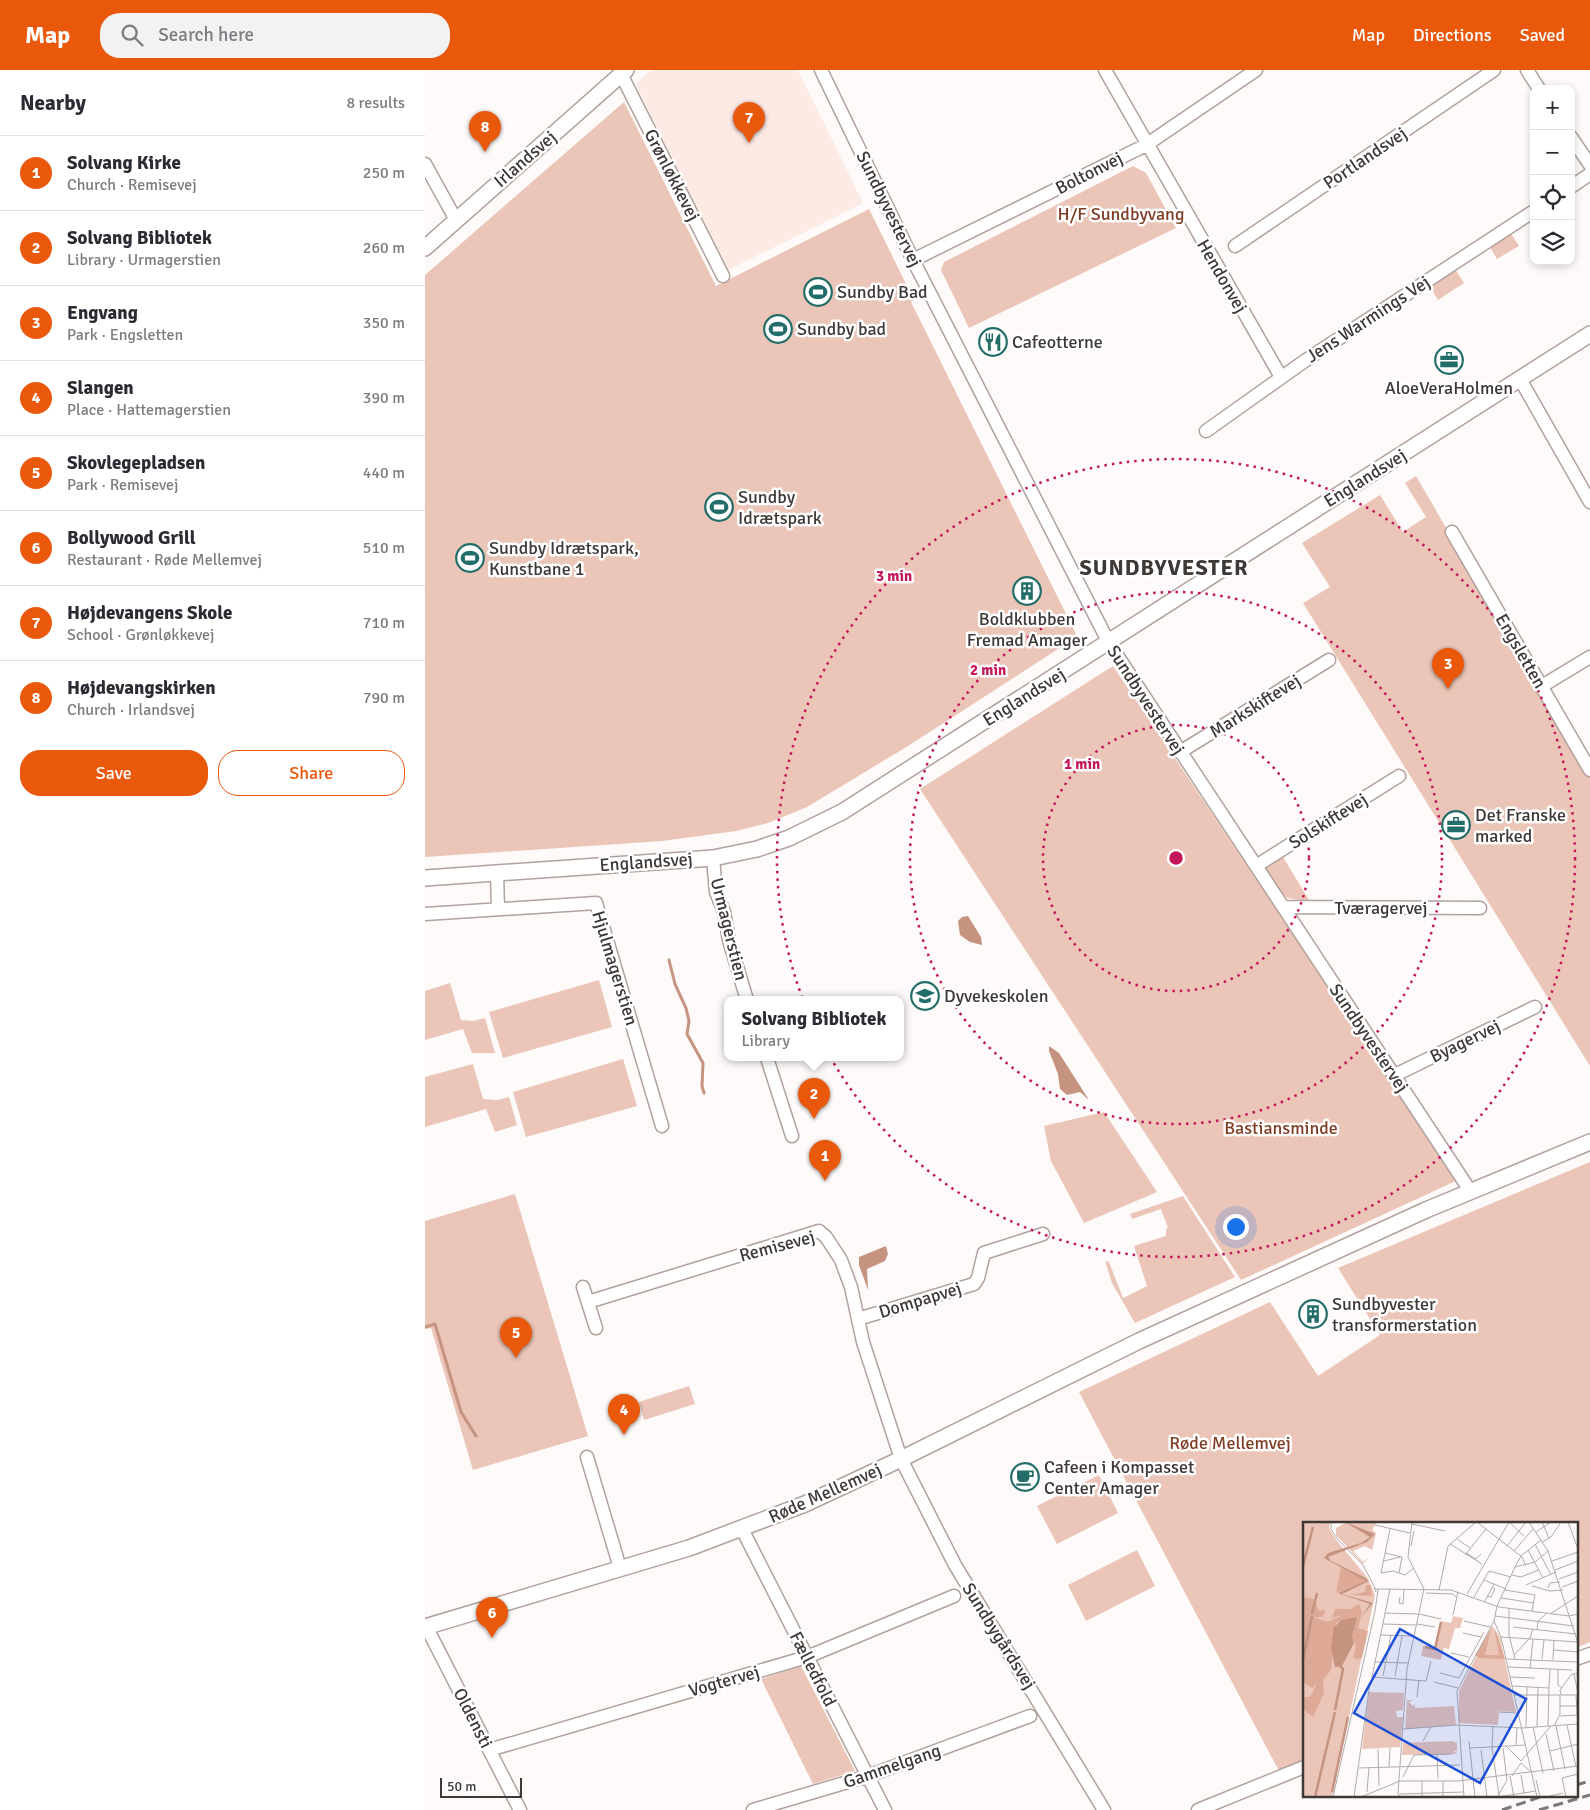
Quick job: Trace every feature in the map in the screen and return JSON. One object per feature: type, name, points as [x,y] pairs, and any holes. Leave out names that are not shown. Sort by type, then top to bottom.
[{"type":"street","name":"Sundbyvestervej","points":[[821,70],[913,260],[1109,643],[1471,1192]]},
{"type":"street","name":"Hendonvej","points":[[1105,70],[1281,377]]},
{"type":"street","name":"Boltonvej","points":[[913,260],[1146,144],[1256,70]]},
{"type":"street","name":"Portlandsvej","points":[[1235,246],[1494,70]]},
{"type":"street","points":[[1527,70],[1536,85]]},
{"type":"street","name":"Irlandsvej","points":[[425,248],[624,72]]},
{"type":"street","name":"Grønløkkevej","points":[[624,72],[723,276]]},
{"type":"street","points":[[1575,143],[1590,165]]},
{"type":"street","points":[[425,164],[456,220]]},
{"type":"street","points":[[1575,184],[1590,174]]},
{"type":"street","name":"Jens Warmings Vej","points":[[1206,431],[1281,377],[1530,214]]},
{"type":"street","name":"Englandsvej","points":[[425,878],[713,858],[757,849],[789,838],[842,812],[1590,334]]},
{"type":"street","points":[[1519,379],[1590,502]]},
{"type":"street","name":"Engsletten","points":[[1452,532],[1590,770]]},
{"type":"street","points":[[1542,686],[1590,657]]},
{"type":"street","name":"Markskiftevej","points":[[1180,752],[1329,660]]},
{"type":"street","name":"Solskiftevej","points":[[1256,866],[1399,776]]},
{"type":"street","name":"Urmagerstien","points":[[713,858],[716,892],[724,912],[729,940],[746,996]]},
{"type":"street","points":[[497,873],[498,909]]},
{"type":"street","name":"Hjulmagerstien","points":[[425,914],[596,903],[662,1126]]},
{"type":"street","name":"Tværagervej","points":[[1283,907],[1480,908]]},
{"type":"street","name":"Byagervej","points":[[1395,1075],[1535,1007]]},
{"type":"street","points":[[768,1061],[792,1136]]},
{"type":"street","name":"Røde Mellemvej","points":[[425,1626],[689,1548],[837,1490],[1139,1341],[1471,1192],[1590,1142]]},
{"type":"street","name":"Remisevej","points":[[588,1302],[819,1231],[826,1237],[841,1260],[851,1287],[858,1319],[891,1434],[901,1459]]},
{"type":"street","name":"Dompapvej","points":[[858,1319],[974,1284],[978,1278],[984,1253],[988,1250],[1043,1234]]},
{"type":"street","points":[[583,1287],[596,1328]]},
{"type":"street","points":[[587,1457],[620,1568]]},
{"type":"street","name":"Sundbygårdsvej","points":[[901,1459],[955,1565],[1104,1810]]},
{"type":"street","name":"Fælledfold","points":[[741,1528],[885,1810]]},
{"type":"street","name":"Vogtervej","points":[[489,1750],[807,1657],[954,1596]]},
{"type":"street","name":"Oldensti","points":[[425,1626],[520,1810]]},
{"type":"street","points":[[1577,1659],[1590,1654]]},
{"type":"street","name":"Gammelgang","points":[[753,1810],[867,1776],[1030,1716]]},
{"type":"street","points":[[1198,1810],[1303,1768]]},
{"type":"shaded area","points":[[651,70],[798,70],[863,203],[726,271],[636,84]]},
{"type":"shaded area","points":[[968,916],[981,937],[982,945],[970,942],[960,935],[958,921],[962,917]]},
{"type":"shaded area","points":[[1049,1046],[1059,1053],[1089,1100],[1080,1092],[1067,1095],[1060,1089],[1058,1074],[1049,1051]]},
{"type":"shaded area","points":[[886,1246],[888,1254],[885,1261],[867,1269],[868,1290],[859,1265],[859,1257]]},
{"type":"green space","name":"Sundby Idrætspark","points":[[624,102],[716,286],[869,209],[914,300],[911,302],[1076,634],[1072,640],[908,746],[807,807],[768,823],[736,831],[662,841],[425,857],[425,275]]},
{"type":"green space","name":"H/F Sundbyvang","points":[[1133,166],[1146,173],[1176,228],[969,328],[941,270],[944,262]]},
{"type":"green space","points":[[1511,234],[1519,246],[1497,259],[1490,247]]},
{"type":"green space","points":[[1455,269],[1464,283],[1438,300],[1429,285]]},
{"type":"green space","points":[[1416,476],[1590,776],[1590,1066],[1303,603],[1330,587],[1302,543],[1380,495],[1403,532],[1426,517],[1405,483]]},
{"type":"green space","name":"Bastiansminde","points":[[1113,666],[1458,1180],[1241,1280],[920,789]]},
{"type":"green space","points":[[1283,857],[1309,900],[1286,897],[1278,890],[1265,871],[1267,866]]},
{"type":"green space","points":[[599,980],[612,1027],[503,1058],[489,1012]]},
{"type":"green space","points":[[450,983],[461,1020],[473,1021],[485,1018],[495,1053],[472,1053],[463,1029],[425,1040],[425,991]]},
{"type":"green space","points":[[623,1059],[637,1106],[526,1137],[513,1092]]},
{"type":"green space","points":[[473,1064],[483,1099],[498,1100],[509,1097],[517,1125],[495,1132],[486,1109],[425,1127],[425,1077]]},
{"type":"green space","points":[[1104,1112],[1157,1192],[1084,1223],[1051,1161],[1044,1126]]},
{"type":"green space","points":[[1590,1162],[1590,1642],[1577,1648],[1577,1522],[1303,1522],[1303,1761],[1279,1771],[1079,1392],[1270,1302],[1318,1376],[1380,1335],[1338,1268]]},
{"type":"green space","points":[[515,1194],[588,1436],[473,1470],[431,1328],[425,1329],[425,1221]]},
{"type":"green space","points":[[1183,1196],[1235,1277],[1135,1323],[1112,1283],[1105,1261],[1109,1262],[1123,1298],[1147,1286],[1134,1246],[1166,1236],[1166,1229],[1168,1228],[1161,1209],[1132,1219],[1130,1214]]},
{"type":"green space","points":[[689,1386],[695,1404],[644,1420],[639,1402]]},
{"type":"green space","points":[[1099,1475],[1118,1513],[1057,1544],[1037,1506]]},
{"type":"green space","points":[[1137,1550],[1155,1586],[1086,1621],[1068,1585]]},
{"type":"green space","points":[[801,1666],[855,1771],[813,1784],[761,1679]]},
{"type":"waterway","points":[[669,960],[675,984],[686,1008],[689,1021],[687,1034],[703,1063],[702,1086],[704,1093]]},
{"type":"waterway","points":[[425,1327],[435,1324],[461,1412],[476,1436]]},
{"type":"railway","points":[[1577,1785],[1590,1781]]},
{"type":"railway","points":[[1539,1810],[1590,1795]]},
{"type":"railway","points":[[1502,1810],[1537,1798]]},
{"type":"place","name":"Højdevangens Skole","points":[[749,143]]},
{"type":"place","name":"Højdevangskirken","points":[[485,152]]},
{"type":"place","name":"Sundby Bad","points":[[818,292]]},
{"type":"place","name":"Sundby bad","points":[[778,329]]},
{"type":"place","name":"Cafeotterne","points":[[993,342]]},
{"type":"place","name":"AloeVeraHolmen","points":[[1449,360]]},
{"type":"place","name":"Sundby Idrætspark","points":[[719,507]]},
{"type":"place","name":"Sundby Idrætspark, Kunstbane 1","points":[[470,558]]},
{"type":"place","name":"Boldklubben Fremad Amager","points":[[1027,591]]},
{"type":"place","name":"Engvang","points":[[1448,689]]},
{"type":"place","name":"Det Franske marked","points":[[1456,825]]},
{"type":"place","name":"Dyvekeskolen","points":[[925,996]]},
{"type":"place","name":"Solvang Bibliotek","points":[[814,1119]]},
{"type":"place","name":"Solvang Kirke","points":[[825,1181]]},
{"type":"place","name":"Sundbyvester transformerstation","points":[[1313,1314]]},
{"type":"place","name":"Skovlegepladsen","points":[[516,1358]]},
{"type":"place","name":"Slangen","points":[[624,1435]]},
{"type":"place","name":"Cafeen i Kompasset Center Amager","points":[[1025,1477]]},
{"type":"place","name":"Bollywood Grill","points":[[492,1638]]},
{"type":"district","name":"SUNDBYVESTER","points":[[1164,567]]}]
